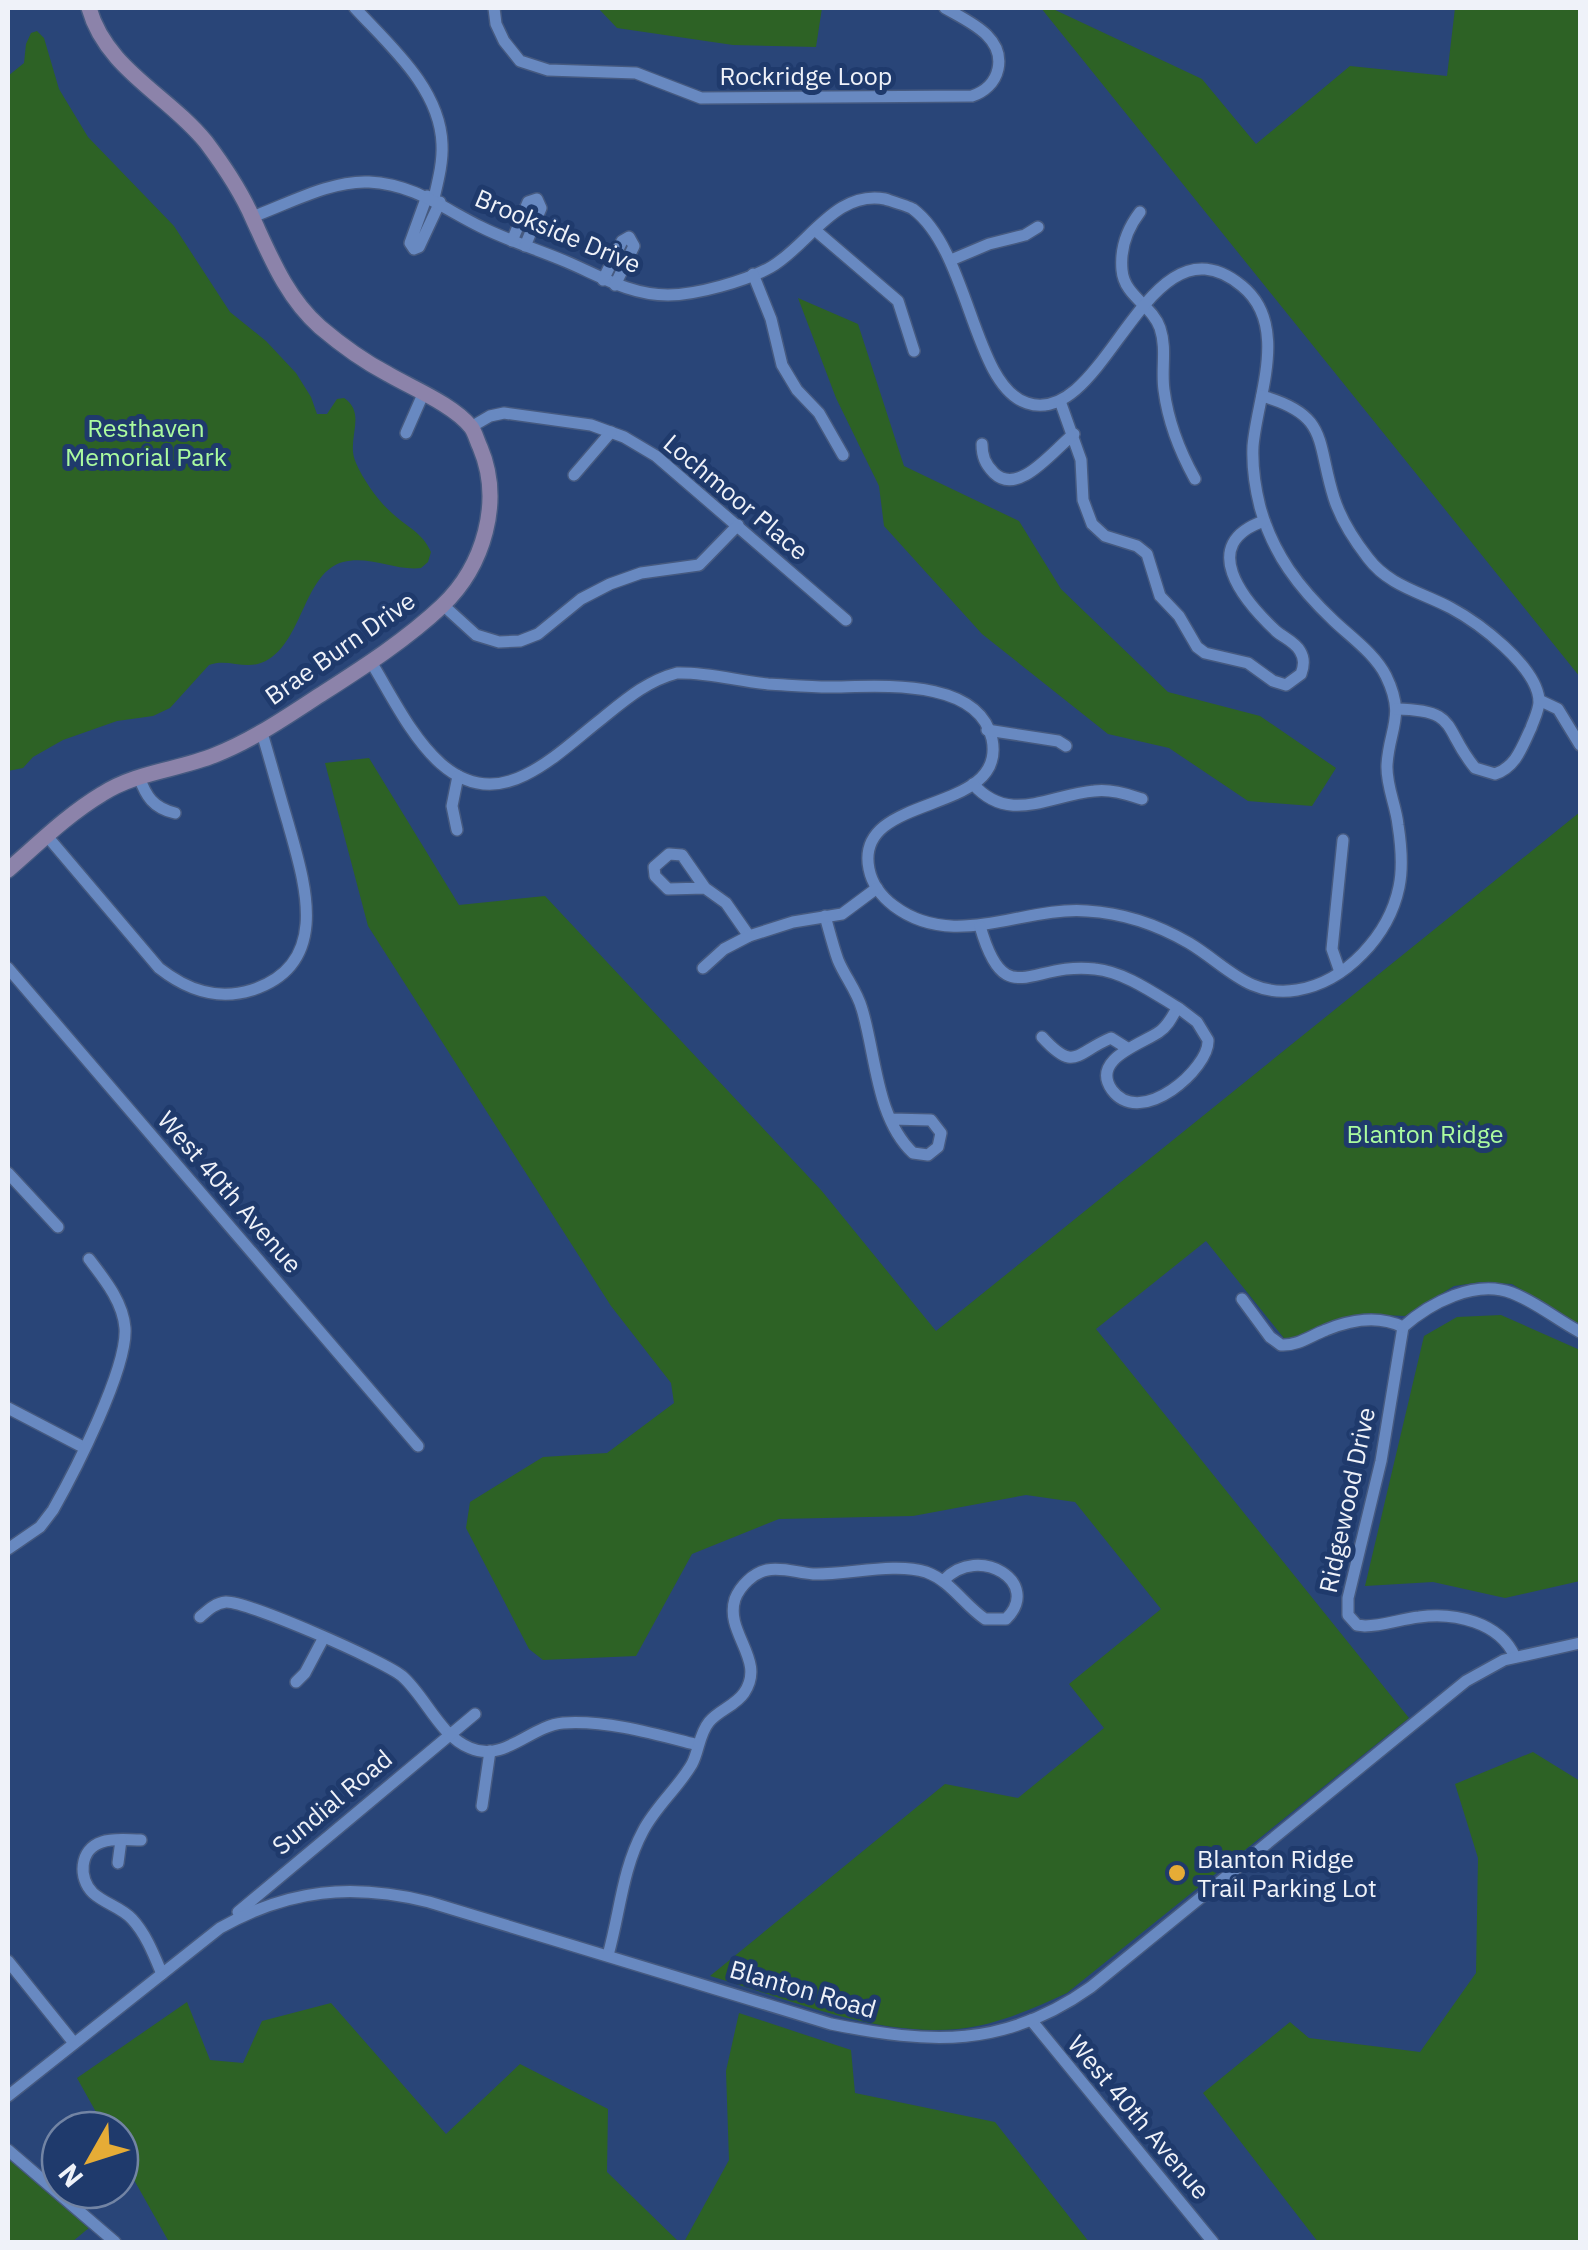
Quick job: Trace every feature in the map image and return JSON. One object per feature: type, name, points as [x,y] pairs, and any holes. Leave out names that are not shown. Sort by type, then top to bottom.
[{"type":"street","points":[[89,8],[108,49],[204,139],[231,177],[271,264],[319,326],[386,374],[424,392],[471,426]]},
{"type":"street","points":[[355,8],[408,62],[436,118],[442,148],[434,199]]},
{"type":"street","name":"Rockridge Loop","points":[[494,8],[504,42],[520,61],[548,70],[636,73],[700,98],[972,96],[996,76],[999,55],[988,36],[945,8]]},
{"type":"street","name":"Brookside Drive","points":[[252,217],[345,184],[370,182],[434,199],[478,226],[609,282],[668,295],[706,290],[770,267],[844,206],[865,198],[888,200],[912,208],[951,260],[993,372],[1004,388],[1029,404],[1060,401]]},
{"type":"street","points":[[512,240],[528,202],[536,199],[540,208],[525,246]]},
{"type":"street","points":[[1140,212],[1125,238],[1122,271],[1127,286],[1161,331],[1164,392],[1177,441],[1195,479]]},
{"type":"street","points":[[951,260],[1038,227]]},
{"type":"street","points":[[815,230],[898,302],[914,351]]},
{"type":"street","points":[[371,662],[432,758],[458,776],[486,784],[519,778],[552,758],[644,686],[677,673],[825,687],[920,687],[961,701],[979,716],[992,738],[990,762],[973,784],[902,816],[874,836],[868,865],[877,888],[895,907],[924,922],[954,928],[1053,911],[1098,911],[1166,931],[1261,990],[1306,988],[1340,972],[1374,941],[1400,884],[1398,822],[1387,770],[1396,709],[1381,666],[1296,580],[1277,554],[1264,521],[1255,486],[1253,454],[1267,358],[1266,331],[1258,307],[1243,286],[1218,274],[1188,272],[1164,284],[1072,396],[1060,401],[1082,460],[1085,508],[1098,530],[1112,540],[1143,549],[1157,590],[1179,616],[1197,647],[1205,653],[1248,664],[1286,685],[1301,674],[1301,652],[1245,596],[1230,565],[1230,551],[1240,532],[1264,521]]},
{"type":"street","points":[[753,274],[771,318],[782,365],[843,454]]},
{"type":"street","points":[[406,433],[424,392]]},
{"type":"street","points":[[1262,396],[1299,409],[1314,426],[1339,511],[1376,568],[1392,581],[1450,608],[1490,636],[1524,670],[1539,700],[1514,762],[1495,774],[1474,768],[1449,723],[1441,716],[1424,710],[1396,709]]},
{"type":"street","name":"Lochmoor Place","points":[[471,426],[504,413],[611,432],[656,456],[846,620]]},
{"type":"street","name":"Brae Burn Drive","points":[[8,870],[102,793],[138,777],[213,756],[262,733],[371,662],[443,605],[468,572],[488,527],[491,489],[484,456],[471,426]]},
{"type":"street","points":[[574,475],[611,432]]},
{"type":"street","points":[[982,444],[987,464],[1010,482],[1074,434]]},
{"type":"street","points":[[443,605],[476,635],[499,642],[520,642],[538,634],[581,599],[624,578],[700,564],[738,525]]},
{"type":"street","points":[[1539,700],[1558,710],[1580,745]]},
{"type":"street","points":[[987,730],[1058,741],[1066,746]]},
{"type":"street","points":[[47,836],[149,957],[171,977],[200,992],[226,996],[270,982],[298,954],[305,938],[308,909],[304,878],[262,733]]},
{"type":"street","points":[[457,830],[452,806],[458,776]]},
{"type":"street","points":[[138,777],[151,802],[175,813]]},
{"type":"street","points":[[973,784],[988,799],[1010,807],[1096,790],[1142,799]]},
{"type":"street","points":[[1340,972],[1332,949],[1344,840]]},
{"type":"street","points":[[704,888],[726,903],[749,936]]},
{"type":"street","points":[[703,968],[749,936],[842,914],[877,888]]},
{"type":"street","points":[[825,916],[839,962],[861,1004],[891,1119],[913,1153],[928,1155],[938,1147],[940,1133],[931,1120],[891,1119]]},
{"type":"street","points":[[980,926],[991,961],[1006,976],[1029,977],[1062,969],[1104,970],[1177,1008],[1202,1028],[1208,1040],[1208,1052],[1202,1063],[1154,1101],[1130,1103],[1115,1094],[1108,1070],[1127,1048],[1159,1032],[1177,1008]]},
{"type":"street","name":"West 40th Avenue","points":[[8,968],[418,1446]]},
{"type":"street","points":[[1042,1037],[1057,1054],[1067,1058],[1079,1057],[1111,1038],[1127,1048]]},
{"type":"street","points":[[8,1174],[58,1226]]},
{"type":"street","points":[[8,1550],[47,1518],[124,1354],[125,1326],[116,1298],[90,1260]]},
{"type":"street","points":[[1242,1299],[1281,1346],[1294,1345],[1324,1330],[1355,1322],[1386,1321],[1403,1327],[1446,1298],[1496,1290],[1526,1300],[1580,1332]]},
{"type":"street","name":"Ridgewood Drive","points":[[1403,1327],[1381,1461],[1348,1598],[1348,1616],[1357,1625],[1365,1626],[1426,1616],[1468,1620],[1497,1633],[1510,1644],[1515,1656]]},
{"type":"street","points":[[8,1408],[83,1447]]},
{"type":"street","points":[[608,1955],[631,1855],[657,1808],[694,1761],[710,1720],[732,1706],[749,1684],[750,1662],[733,1616],[738,1594],[754,1576],[769,1570],[825,1574],[923,1571],[944,1580],[986,1618],[1006,1619],[1017,1604],[1016,1587],[988,1565],[961,1566],[944,1580]]},
{"type":"street","points":[[200,1617],[216,1604],[243,1604],[399,1674],[450,1734],[471,1749],[505,1749],[535,1732],[560,1724],[614,1726],[698,1745]]},
{"type":"street","points":[[296,1682],[306,1674],[323,1638]]},
{"type":"street","name":"Blanton Road","points":[[8,2096],[220,1928],[259,1907],[326,1892],[367,1890],[429,1902],[800,2016],[886,2035],[952,2039],[993,2032],[1059,2007],[1091,1986],[1488,1666],[1515,1656],[1580,1643]]},
{"type":"street","name":"Sundial Road","points":[[220,1928],[475,1714]]},
{"type":"street","points":[[482,1806],[490,1751]]},
{"type":"street","points":[[118,1863],[121,1840]]},
{"type":"street","points":[[141,1840],[104,1841],[90,1849],[83,1862],[85,1883],[137,1924],[162,1974]]},
{"type":"street","points":[[8,1961],[74,2044]]},
{"type":"street","name":"West 40th Avenue","points":[[1031,2020],[1212,2242]]},
{"type":"street","points":[[8,2150],[115,2242]]},
{"type":"green space","points":[[598,8],[822,8],[816,47],[733,45],[617,28]]},
{"type":"green space","points":[[1041,8],[1051,8],[1202,79],[1256,144],[1350,66],[1447,76],[1455,8],[1580,8],[1580,677]]},
{"type":"green space","name":"Resthaven Memorial Park","points":[[37,31],[44,38],[59,89],[88,137],[174,226],[230,312],[266,341],[296,373],[317,414],[327,414],[337,399],[344,398],[351,404],[355,420],[353,454],[359,470],[382,503],[419,535],[431,552],[421,568],[353,560],[330,568],[320,578],[290,636],[269,659],[254,665],[209,665],[170,708],[63,740],[33,757],[23,768],[8,771],[8,76],[24,63],[26,44],[31,33]]},
{"type":"green space","points":[[798,298],[858,324],[904,466],[1019,521],[1061,589],[1168,692],[1260,716],[1336,768],[1312,806],[1248,801],[1169,748],[1108,734],[982,634],[884,526],[879,486],[836,398]]},
{"type":"green space","name":"Blanton Ridge","points":[[369,758],[459,905],[545,896],[821,1190],[936,1331],[1580,812],[1580,1325],[1512,1284],[1481,1282],[1454,1286],[1405,1316],[1381,1315],[1287,1342],[1206,1241],[1096,1329],[1409,1718],[1067,1993],[987,2024],[927,2030],[864,2022],[710,1976],[945,1784],[1018,1798],[1104,1728],[1069,1684],[1161,1609],[1075,1502],[1026,1495],[913,1516],[779,1519],[692,1554],[636,1656],[543,1660],[529,1649],[466,1528],[470,1502],[543,1457],[607,1453],[674,1403],[671,1383],[611,1306],[368,926],[325,763]]},
{"type":"green space","points":[[1501,1315],[1580,1350],[1580,1581],[1505,1598],[1433,1582],[1365,1586],[1424,1336],[1457,1317]]},
{"type":"green space","points":[[1533,1752],[1580,1781],[1580,2242],[1318,2242],[1203,2093],[1290,2022],[1309,2038],[1420,2052],[1476,1973],[1478,1858],[1455,1784]]},
{"type":"green space","points":[[187,2002],[210,2060],[243,2063],[262,2021],[331,2003],[446,2134],[520,2064],[608,2109],[607,2172],[679,2242],[169,2242],[140,2191],[140,2110],[95,2110],[77,2078]]},
{"type":"green space","points":[[739,2013],[851,2050],[855,2093],[995,2122],[1089,2242],[684,2242],[729,2160],[726,2071]]},
{"type":"green space","points":[[8,2157],[40,2184],[40,2210],[70,2210],[90,2227],[72,2242],[8,2242]]},
{"type":"place","name":"Blanton Ridge Trail Parking Lot","points":[[1177,1873]]}]
